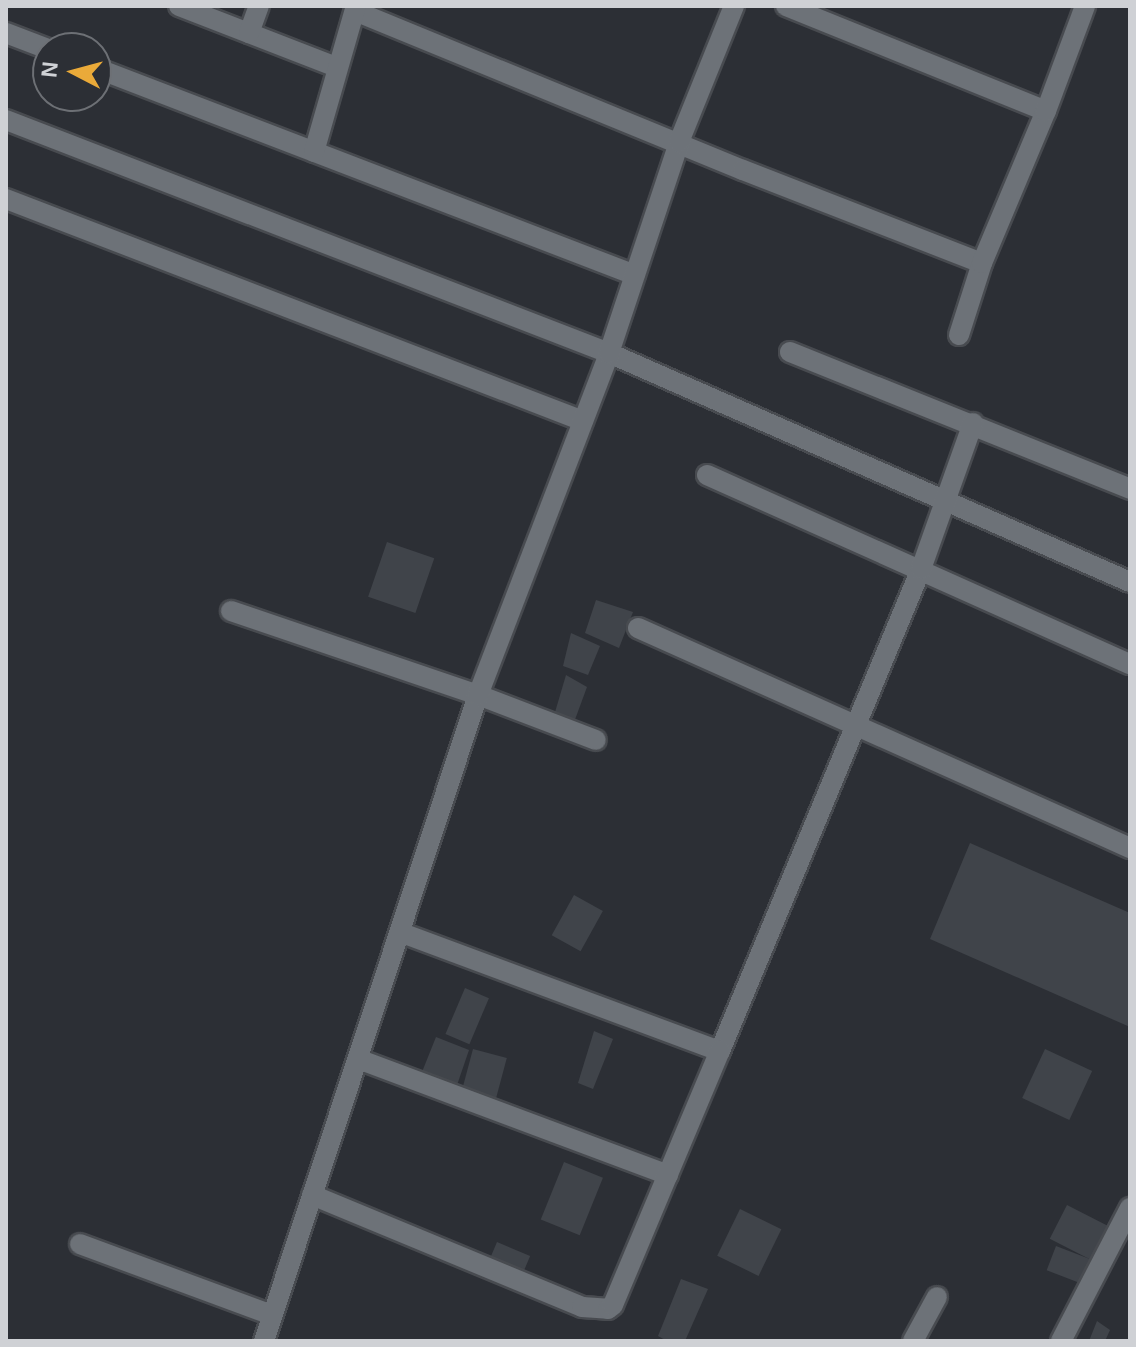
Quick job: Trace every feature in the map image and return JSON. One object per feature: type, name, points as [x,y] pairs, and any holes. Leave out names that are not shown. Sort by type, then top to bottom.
[{"type":"street","points":[[179,6],[336,67]]},
{"type":"street","points":[[249,33],[259,6]]},
{"type":"street","points":[[264,1341],[402,933],[478,695],[609,353],[679,142],[734,6]]},
{"type":"street","points":[[786,6],[1046,111]]},
{"type":"street","points":[[959,335],[982,263],[1046,111],[1085,6]]},
{"type":"street","points":[[314,152],[336,67],[356,8],[982,263]]},
{"type":"street","points":[[6,33],[32,43]]},
{"type":"street","points":[[112,74],[635,275]]},
{"type":"street","points":[[6,120],[609,353],[1130,582]]},
{"type":"street","points":[[6,199],[583,421]]},
{"type":"street","points":[[790,352],[973,423],[1130,489]]},
{"type":"street","points":[[312,1195],[582,1307],[602,1310],[613,1305],[921,569],[973,423]]},
{"type":"street","points":[[707,475],[1130,664]]},
{"type":"street","points":[[231,611],[478,695],[596,740]]},
{"type":"street","points":[[638,628],[1130,848]]},
{"type":"street","points":[[402,933],[720,1051]]},
{"type":"street","points":[[358,1059],[668,1175]]},
{"type":"street","points":[[1061,1341],[1125,1229],[1130,1208]]},
{"type":"street","points":[[80,1244],[272,1315]]},
{"type":"street","points":[[913,1341],[937,1297]]},
{"type":"building","points":[[387,542],[434,558],[415,613],[368,597]]},
{"type":"building","points":[[596,600],[633,612],[619,648],[585,633]]},
{"type":"building","points":[[571,633],[600,646],[588,675],[563,666]]},
{"type":"building","points":[[566,675],[587,687],[573,725],[553,719]]},
{"type":"building","points":[[970,843],[1130,913],[1130,1027],[930,939]]},
{"type":"building","points":[[574,895],[603,911],[581,951],[552,935]]},
{"type":"building","points":[[465,988],[489,998],[469,1044],[445,1034]]},
{"type":"building","points":[[594,1031],[613,1039],[593,1089],[578,1083]]},
{"type":"building","points":[[436,1037],[469,1050],[455,1091],[418,1082]]},
{"type":"building","points":[[473,1049],[507,1058],[495,1103],[461,1094]]},
{"type":"building","points":[[1045,1049],[1092,1071],[1069,1120],[1022,1098]]},
{"type":"building","points":[[564,1162],[603,1178],[580,1235],[541,1219]]},
{"type":"building","points":[[1067,1205],[1107,1225],[1090,1259],[1050,1239]]},
{"type":"building","points":[[740,1209],[781,1229],[759,1276],[717,1256]]},
{"type":"building","points":[[497,1242],[530,1256],[521,1277],[488,1263]]},
{"type":"building","points":[[1056,1246],[1092,1260],[1083,1284],[1047,1270]]},
{"type":"building","points":[[681,1279],[708,1289],[685,1341],[667,1341],[658,1336]]},
{"type":"building","points":[[1097,1321],[1110,1330],[1105,1341],[1089,1341]]}]
